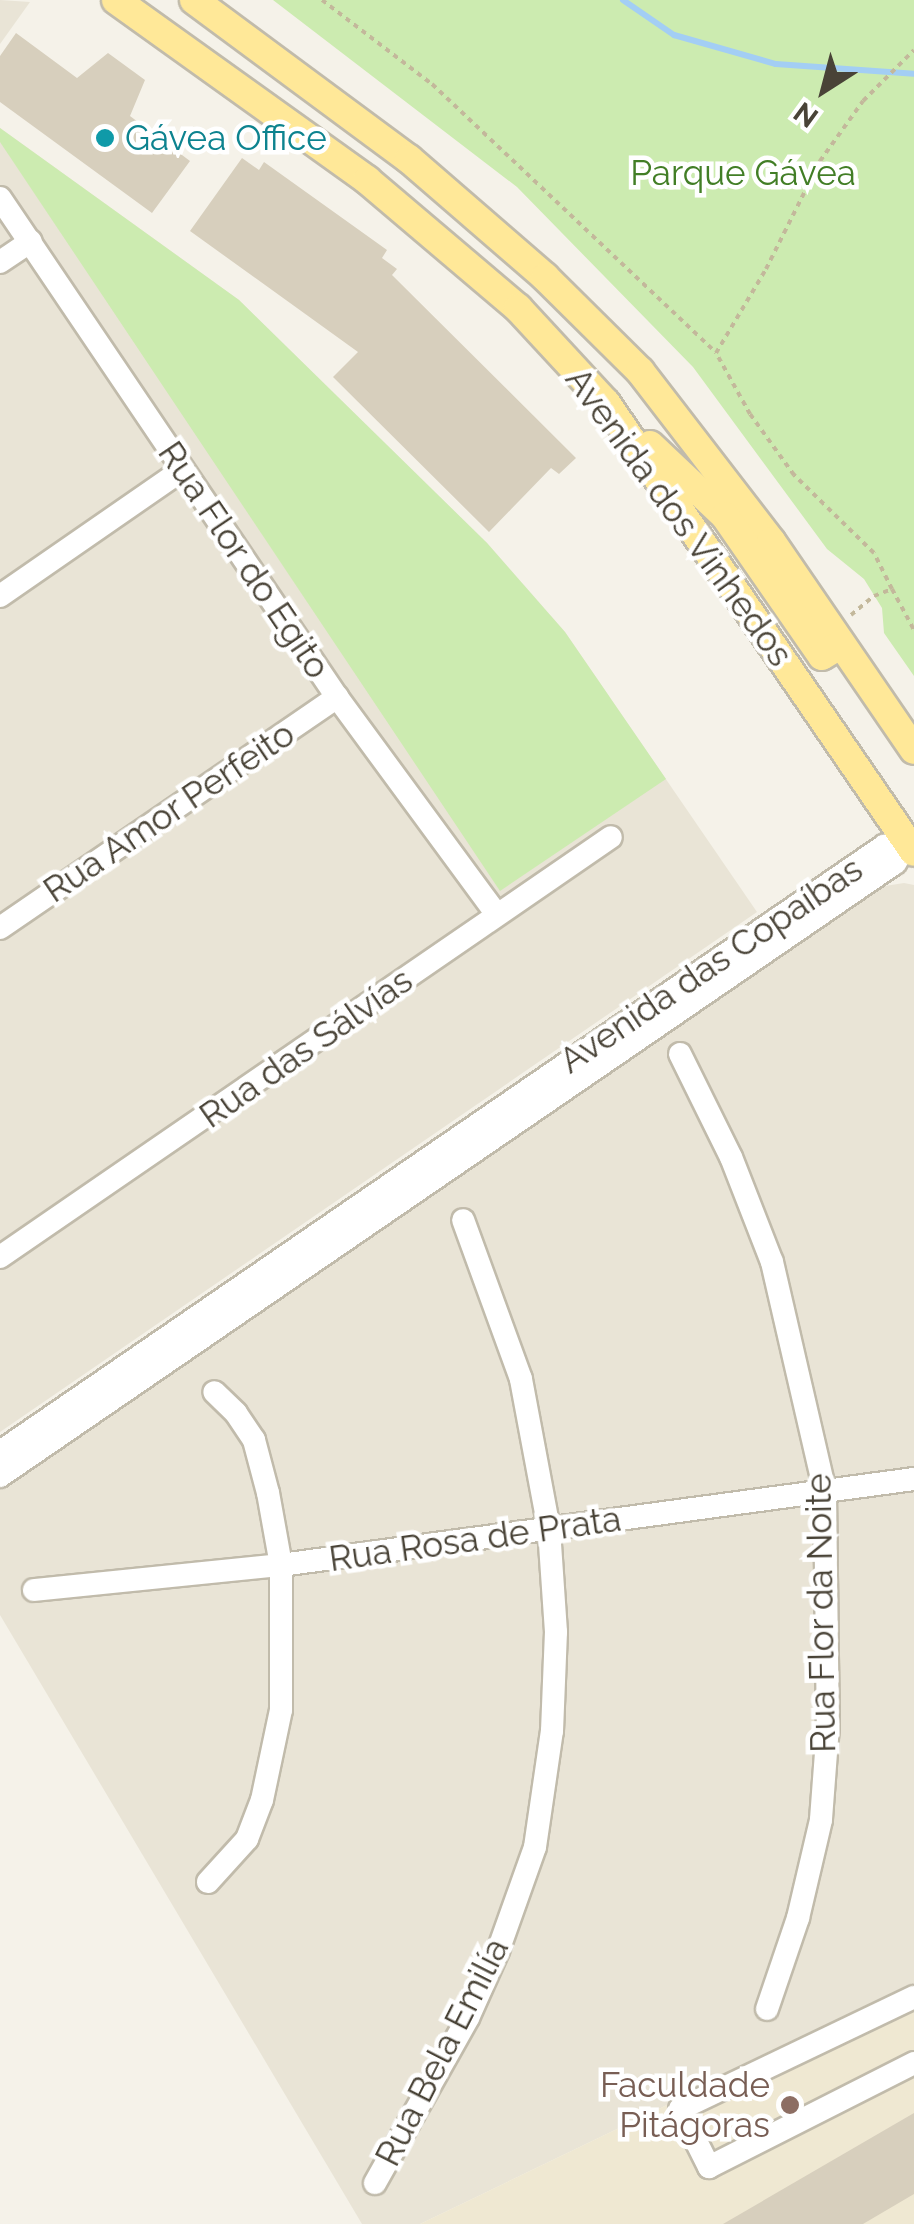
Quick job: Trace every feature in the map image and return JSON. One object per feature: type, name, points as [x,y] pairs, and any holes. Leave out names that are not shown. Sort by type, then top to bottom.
[{"type":"main road","name":"Avenida dos Vinhedos","points":[[116,0],[367,180],[518,308],[606,403],[911,848]]},
{"type":"main road","name":"Avenida dos Vinhedos","points":[[194,0],[410,159],[545,277],[640,371],[772,541],[914,750]]},
{"type":"main road","points":[[606,403],[725,516],[822,656],[837,637]]},
{"type":"street","name":"Rua Flor do Egito","points":[[0,198],[337,697],[497,915]]},
{"type":"street","points":[[0,262],[30,241]]},
{"type":"street","points":[[0,596],[182,470]]},
{"type":"street","name":"Rua Amor Perfeito","points":[[0,928],[337,697]]},
{"type":"street","name":"Rua das Sálvías","points":[[0,1257],[610,838]]},
{"type":"street","name":"Avenida das Copaíbas","points":[[0,1452],[884,846],[911,848]]},
{"type":"street","name":"Avenida das Copaíbas","points":[[0,1476],[895,863],[911,848]]},
{"type":"street","name":"Rua Flor da Noite","points":[[680,1054],[731,1157],[772,1262],[825,1492],[828,1726],[821,1820],[798,1918],[767,2009]]},
{"type":"street","name":"Rua Bela Emilía","points":[[375,2183],[468,2018],[498,1950],[535,1847],[552,1731],[556,1632],[549,1529],[521,1379],[463,1220]]},
{"type":"street","points":[[208,1882],[247,1839],[273,1756],[281,1710],[281,1565],[254,1440],[214,1392]]},
{"type":"street","name":"Rua Rosa de Prata","points":[[34,1590],[281,1565],[914,1480]]},
{"type":"street","points":[[914,1997],[680,2109],[709,2166],[914,2063]]},
{"type":"path","points":[[322,0],[432,84],[716,352],[750,414],[794,476],[874,553],[914,630]]},
{"type":"path","points":[[716,352],[766,269],[820,161],[885,79],[914,50]]},
{"type":"path","points":[[837,637],[874,596],[892,590]]},
{"type":"shaded area","points":[[0,0],[30,2],[0,44]]},
{"type":"shaded area","points":[[0,128],[239,300],[487,543],[565,632],[757,912],[0,1432]]},
{"type":"shaded area","points":[[914,885],[914,1986],[420,2224],[362,2224],[0,1615],[0,1489],[885,886]]},
{"type":"shaded area","name":"Faculdade Pitágoras","points":[[914,1986],[914,2224],[420,2224]]},
{"type":"green space","name":"Parque Gávea","points":[[273,0],[914,0],[914,676],[884,633],[882,608],[864,579],[827,549],[693,367],[517,187]]},
{"type":"green space","points":[[0,128],[239,300],[487,543],[565,632],[666,779],[500,891],[0,142]]},
{"type":"building","name":"Gávea Office","points":[[16,33],[77,78],[108,53],[145,80],[130,116],[190,161],[152,213],[0,102],[0,56]]},
{"type":"building","points":[[242,158],[259,170],[264,162],[387,250],[382,258],[397,269],[392,275],[576,458],[559,474],[551,468],[489,532],[333,377],[358,352],[190,231]]},
{"type":"building","points":[[914,2113],[914,2194],[863,2224],[723,2224]]},
{"type":"waterway","points":[[623,0],[674,35],[776,64],[914,74]]},
{"type":"place","name":"Gávea Office","points":[[105,138]]},
{"type":"place","name":"Faculdade Pitágoras","points":[[790,2105]]}]
